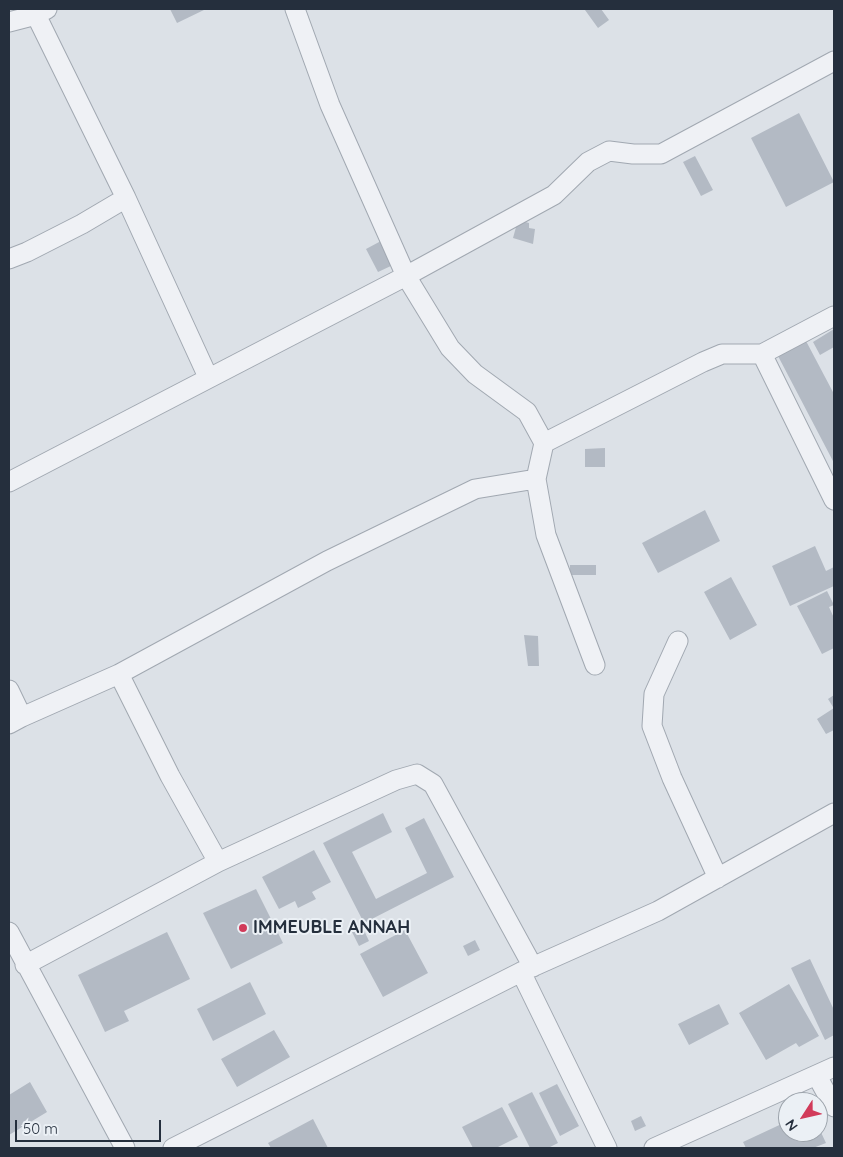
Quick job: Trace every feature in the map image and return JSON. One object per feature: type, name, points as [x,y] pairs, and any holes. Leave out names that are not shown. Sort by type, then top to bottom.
[{"type":"street","points":[[295,9],[330,105],[406,276],[450,348],[475,374],[527,412],[544,443],[536,479],[546,534],[595,665]]},
{"type":"street","points":[[9,22],[42,12],[208,378]]},
{"type":"street","points":[[9,482],[406,276],[554,195],[588,162],[609,151],[633,154],[661,154],[834,61]]},
{"type":"street","points":[[9,259],[28,252],[126,198]]},
{"type":"street","points":[[544,443],[703,362],[722,354],[762,354],[834,316]]},
{"type":"street","points":[[762,354],[834,500]]},
{"type":"street","points":[[9,690],[15,720],[119,674],[327,561],[475,489],[536,479]]},
{"type":"street","points":[[678,640],[654,694],[652,726],[672,778],[718,878]]},
{"type":"street","points":[[119,674],[170,776],[218,862]]},
{"type":"street","points":[[26,965],[218,862],[396,780],[417,774],[433,784],[527,970],[607,1148]]},
{"type":"street","points":[[173,1148],[527,970],[658,911],[834,813]]},
{"type":"street","points":[[9,932],[125,1148]]},
{"type":"street","points":[[654,1148],[834,1067]]},
{"type":"street","points":[[817,1076],[834,1107]]},
{"type":"building","points":[[170,9],[206,9],[177,23]]},
{"type":"building","points":[[601,9],[609,20],[598,28],[585,10]]},
{"type":"building","points":[[799,113],[834,182],[786,207],[751,138]]},
{"type":"building","points":[[695,156],[713,190],[701,196],[683,162]]},
{"type":"building","points":[[518,220],[529,223],[529,228],[535,229],[533,244],[513,238]]},
{"type":"building","points":[[381,241],[393,265],[378,272],[366,249]]},
{"type":"building","points":[[834,329],[834,347],[820,355],[813,342]]},
{"type":"building","points":[[806,341],[834,394],[834,463],[778,356]]},
{"type":"building","points":[[605,448],[605,467],[585,467],[585,449]]},
{"type":"building","points":[[705,510],[720,541],[658,573],[642,543]]},
{"type":"building","points":[[815,546],[826,571],[834,567],[834,586],[790,606],[772,566]]},
{"type":"building","points":[[570,565],[596,565],[596,575],[570,575]]},
{"type":"building","points":[[731,577],[757,625],[730,640],[704,592]]},
{"type":"building","points":[[827,591],[834,605],[829,607],[834,618],[834,648],[822,654],[797,606]]},
{"type":"building","points":[[524,635],[538,636],[539,666],[528,666]]},
{"type":"building","points":[[834,695],[834,706],[833,707],[828,699]]},
{"type":"building","points":[[834,708],[834,730],[826,734],[817,719]]},
{"type":"building","points":[[383,813],[392,832],[352,852],[376,899],[427,873],[405,828],[424,818],[454,877],[364,923],[323,843]]},
{"type":"building","points":[[314,850],[331,882],[312,892],[316,899],[298,908],[295,901],[279,909],[262,877]]},
{"type":"building","name":"IMMEUBLE ANNAH","points":[[256,889],[283,943],[231,969],[203,913]]},
{"type":"building","points":[[361,924],[369,941],[359,946],[351,930]]},
{"type":"building","points":[[405,930],[428,973],[383,997],[360,954]]},
{"type":"building","points":[[167,932],[190,979],[124,1011],[129,1021],[105,1032],[78,975]]},
{"type":"building","points":[[475,940],[480,950],[468,956],[463,946]]},
{"type":"building","points":[[810,959],[834,1010],[834,1035],[825,1040],[791,968]]},
{"type":"building","points":[[250,982],[266,1014],[213,1041],[197,1009]]},
{"type":"building","points":[[789,984],[819,1036],[799,1047],[796,1043],[766,1060],[739,1013]]},
{"type":"building","points":[[719,1004],[729,1024],[689,1045],[678,1024]]},
{"type":"building","points":[[274,1030],[290,1057],[237,1087],[221,1059]]},
{"type":"building","points":[[30,1082],[47,1112],[9,1135],[9,1095]]},
{"type":"building","points":[[557,1084],[579,1126],[560,1136],[539,1093]]},
{"type":"building","points":[[532,1092],[558,1143],[548,1148],[530,1148],[508,1104]]},
{"type":"building","points":[[502,1107],[518,1137],[496,1148],[473,1148],[462,1127]]},
{"type":"building","points":[[641,1116],[646,1126],[635,1131],[631,1121]]},
{"type":"building","points":[[313,1119],[328,1148],[271,1148],[268,1143]]},
{"type":"building","points":[[778,1126],[778,1142],[826,1143],[813,1148],[746,1148],[743,1142]]},
{"type":"place","name":"IMMEUBLE ANNAH","points":[[243,928]]}]
